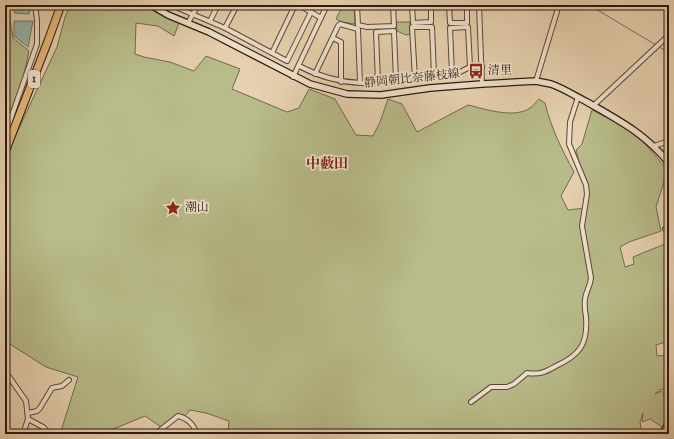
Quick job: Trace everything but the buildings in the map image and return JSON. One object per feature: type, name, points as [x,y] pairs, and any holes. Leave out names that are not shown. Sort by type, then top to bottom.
[{"type":"highway","name":"1","points":[[48,41],[57,5]]},
{"type":"highway","name":"1","points":[[5,152],[37,72],[61,5]]},
{"type":"highway","name":"1","points":[[37,72],[53,38],[65,5]]},
{"type":"main road","name":"静岡朝比奈藤枝線","points":[[151,5],[168,15],[208,32],[294,77],[318,87],[347,94],[360,96],[381,95],[430,88],[482,84],[536,82],[556,86],[629,126],[654,146],[669,163]]},
{"type":"main road","points":[[665,433],[669,424]]},
{"type":"street","points":[[5,135],[37,44],[35,5]]},
{"type":"street","points":[[171,5],[178,6],[225,28],[287,60],[311,12]]},
{"type":"street","points":[[188,23],[198,5]]},
{"type":"street","points":[[210,21],[218,5]]},
{"type":"street","points":[[225,28],[237,5]]},
{"type":"street","points":[[272,53],[295,5]]},
{"type":"street","points":[[299,5],[321,18]]},
{"type":"street","points":[[294,77],[327,5]]},
{"type":"street","points":[[357,5],[358,25],[367,28],[394,26],[393,5]]},
{"type":"street","points":[[412,5],[412,23],[431,22],[430,5]]},
{"type":"street","points":[[449,5],[450,23],[467,23],[467,5]]},
{"type":"street","points":[[479,5],[482,84]]},
{"type":"street","points":[[536,82],[559,5]]},
{"type":"street","points":[[315,74],[340,24],[358,29],[360,84]]},
{"type":"street","points":[[415,79],[412,28],[432,27],[434,75]]},
{"type":"street","points":[[452,74],[450,28],[468,27],[470,67]]},
{"type":"street","points":[[378,83],[376,32],[394,31],[396,81]]},
{"type":"street","points":[[593,106],[669,35]]},
{"type":"street","points":[[332,38],[341,42],[341,82]]},
{"type":"street","points":[[298,66],[315,74],[341,82],[360,84],[422,79],[434,75],[458,74],[470,67],[482,67]]},
{"type":"street","points":[[471,402],[491,387],[507,387],[514,384],[527,373],[538,374],[568,360],[577,353],[584,344],[586,326],[585,298],[590,286],[591,278],[584,245],[582,226],[587,194],[582,174],[569,144],[570,122],[578,97]]},
{"type":"street","points":[[654,146],[669,141]]},
{"type":"street","points":[[5,371],[26,401],[28,419],[23,434]]},
{"type":"street","points":[[28,413],[37,411],[40,408],[52,388],[62,386],[69,380]]},
{"type":"street","points":[[155,434],[178,416],[184,417],[196,430],[196,434]]},
{"type":"street","points":[[28,419],[43,427],[50,434]]},
{"type":"green space","points":[[5,5],[10,5],[10,19],[13,38],[29,51],[6,156],[57,47],[65,17],[70,5],[131,5],[140,9],[148,6],[179,23],[174,36],[158,26],[136,23],[135,54],[170,62],[194,71],[206,56],[240,69],[232,89],[287,112],[299,108],[309,89],[335,99],[356,135],[373,136],[380,122],[388,99],[402,104],[417,132],[468,105],[491,111],[516,113],[530,108],[539,99],[545,103],[557,139],[574,172],[561,196],[568,210],[585,208],[587,195],[576,150],[582,144],[592,110],[635,132],[664,166],[667,173],[656,207],[661,231],[629,242],[620,247],[625,267],[634,264],[633,257],[665,244],[669,246],[669,341],[656,345],[657,356],[669,355],[669,392],[661,389],[655,394],[662,391],[667,401],[669,413],[666,422],[662,427],[650,419],[642,422],[643,413],[640,422],[642,434],[228,434],[229,421],[206,413],[190,410],[185,416],[178,416],[161,427],[145,416],[102,432],[102,434],[60,434],[78,377],[46,367],[5,341]]},
{"type":"green space","points":[[343,5],[354,6],[355,24],[342,22],[336,19]]},
{"type":"green space","points":[[396,22],[410,22],[410,34],[406,35],[397,31]]},
{"type":"shaded area","points":[[17,5],[31,5],[29,14],[14,13]]},
{"type":"shaded area","points":[[14,21],[33,21],[28,47],[14,36]]},
{"type":"waterway","points":[[589,5],[656,45]]},
{"type":"waterway","points":[[659,47],[669,52]]},
{"type":"place","name":"清里","points":[[476,71]]},
{"type":"place","name":"潮山","points":[[173,208]]},
{"type":"district","name":"中藪田","points":[[327,165]]}]
